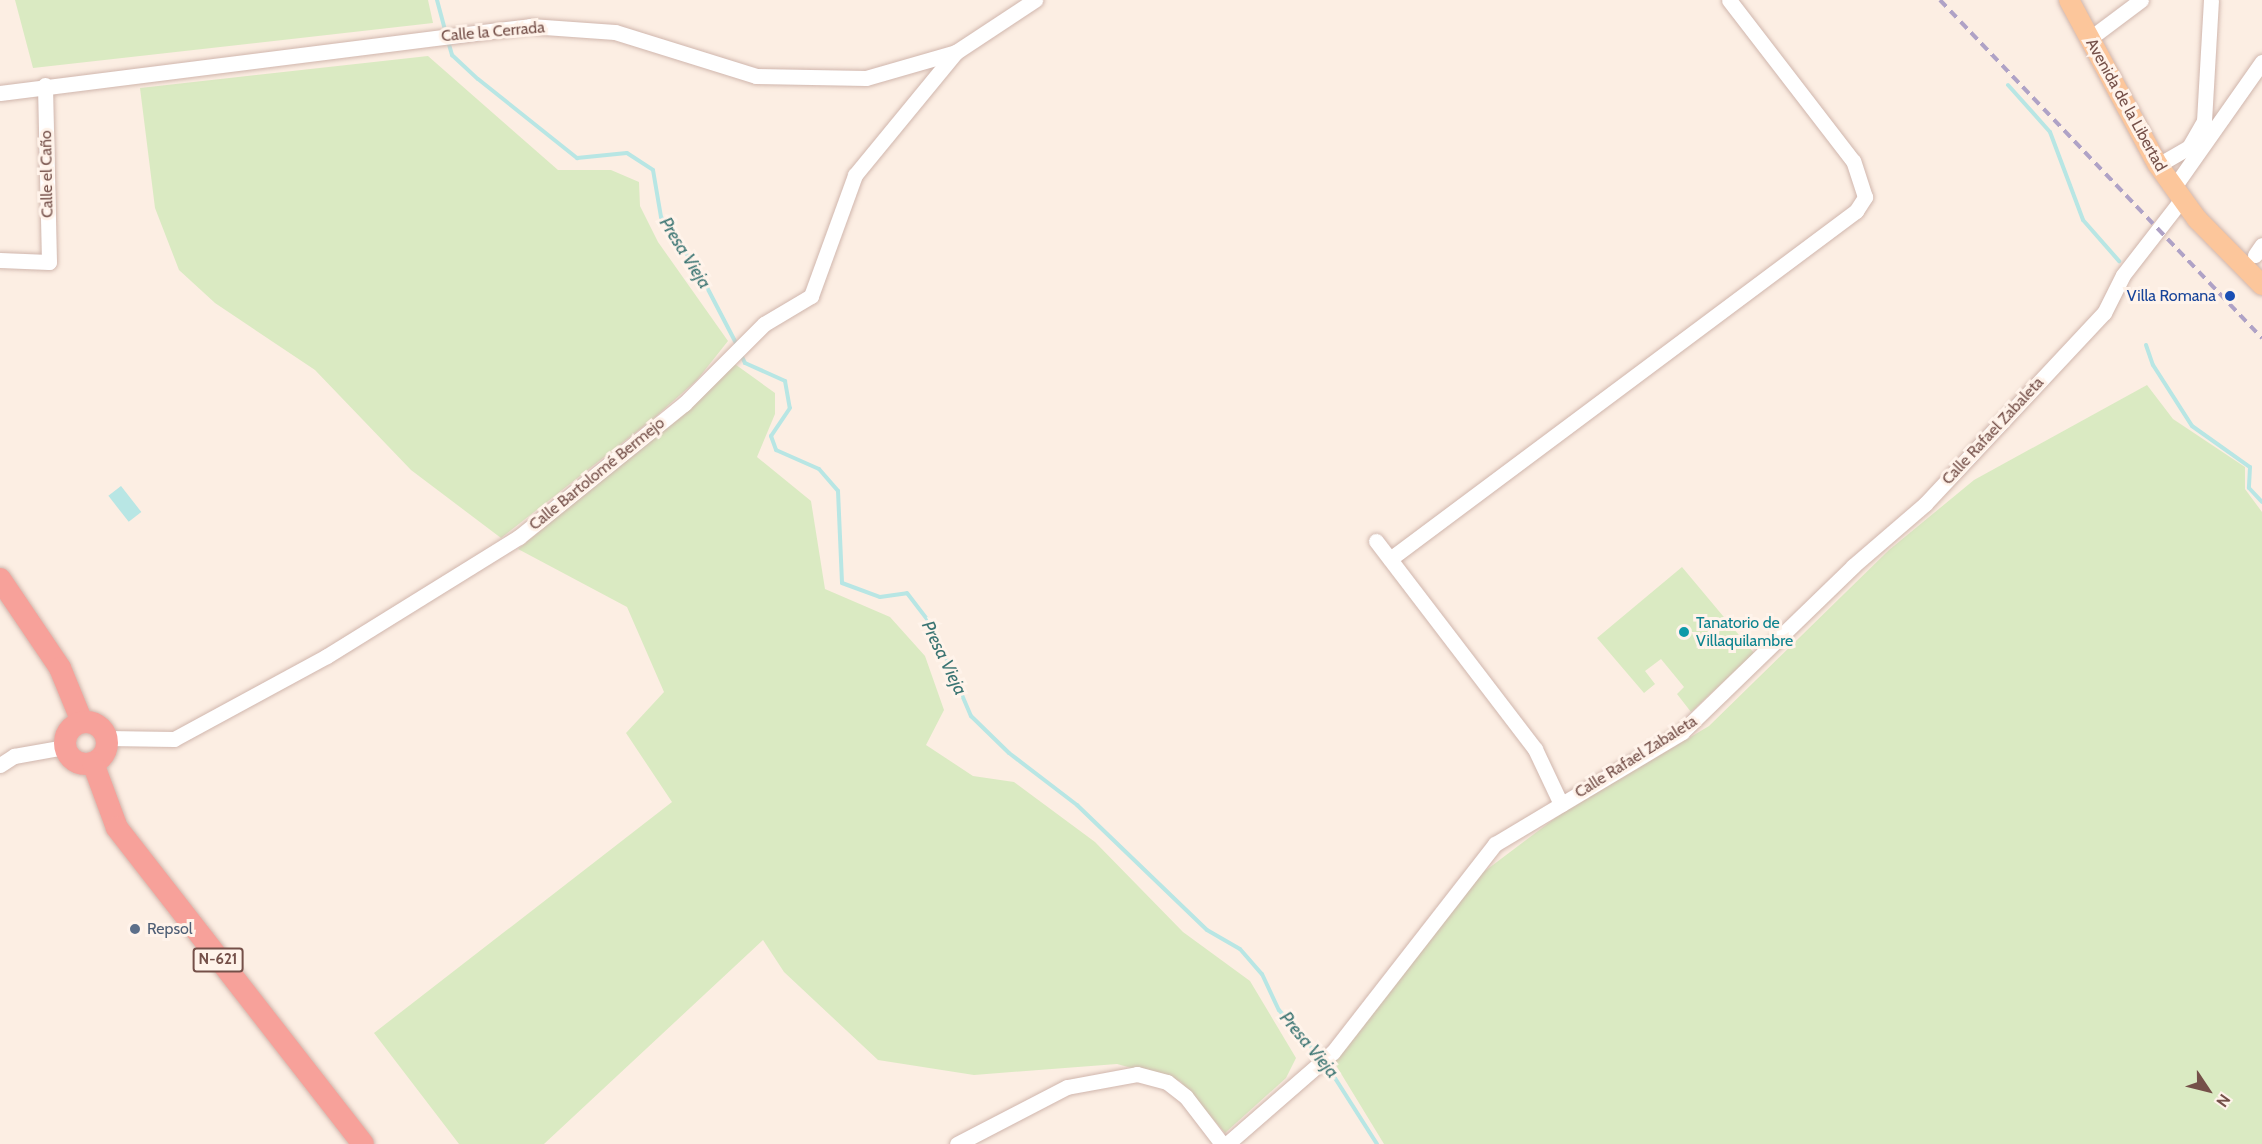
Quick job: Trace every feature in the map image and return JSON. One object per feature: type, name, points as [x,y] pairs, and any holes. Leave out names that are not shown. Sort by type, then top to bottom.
[{"type":"highway","points":[[0,579],[60,668],[82,722]]},
{"type":"highway","points":[[82,722],[98,726],[107,738],[106,752],[93,763],[76,762],[65,747],[70,729],[82,722]]},
{"type":"highway","name":"N-621","points":[[93,763],[117,828],[363,1144]]},
{"type":"main road","name":"Avenida de la Libertad","points":[[2069,0],[2158,165],[2178,193],[2262,285]]},
{"type":"street","name":"Calle la Cerrada","points":[[0,93],[45,85],[446,35],[530,27],[615,32],[756,76],[800,81],[892,74],[956,52],[1035,0]]},
{"type":"street","points":[[1390,559],[1856,211],[1865,197],[1853,161],[1729,0]]},
{"type":"street","points":[[2089,39],[2141,0]]},
{"type":"street","points":[[2204,144],[2211,0]]},
{"type":"street","name":"Calle Bartolomé Bermejo","points":[[107,738],[174,739],[431,593],[519,537],[684,404],[738,346],[811,296],[855,175],[956,52]]},
{"type":"street","name":"Calle Rafael Zabaleta","points":[[957,1144],[1067,1087],[1137,1074],[1167,1082],[1186,1096],[1225,1144],[1323,1061],[1495,844],[1688,727],[1853,566],[1925,504],[2104,313],[2123,275],[2178,193],[2204,144],[2262,62]]},
{"type":"street","name":"Calle el Caño","points":[[0,260],[49,262],[45,85]]},
{"type":"street","points":[[2206,93],[2229,108]]},
{"type":"street","points":[[2158,165],[2189,147],[2204,121]]},
{"type":"street","points":[[1376,541],[1535,749],[1561,804]]},
{"type":"street","points":[[0,765],[14,756],[65,747]]},
{"type":"green space","points":[[15,0],[428,0],[433,23],[33,68]]},
{"type":"green space","points":[[428,56],[558,170],[611,170],[639,182],[640,206],[658,242],[728,341],[697,380],[654,418],[501,538],[411,470],[315,370],[215,303],[179,270],[155,208],[140,88]]},
{"type":"green space","points":[[732,362],[775,393],[775,414],[757,457],[811,501],[825,589],[890,617],[925,656],[944,710],[926,745],[973,776],[1014,782],[1095,842],[1183,932],[1250,981],[1296,1058],[1286,1078],[1225,1133],[1180,1081],[1117,1064],[974,1075],[878,1060],[784,972],[763,940],[544,1144],[459,1144],[374,1033],[672,802],[626,733],[664,692],[627,607],[518,549],[681,417]]},
{"type":"green space","points":[[2147,385],[2173,419],[2245,467],[2245,489],[2262,512],[2262,1144],[1384,1144],[1334,1062],[1473,880],[1558,816],[1709,726],[1889,550],[1974,480]]},
{"type":"green space","points":[[1682,567],[1754,653],[1691,712],[1677,694],[1684,687],[1661,659],[1645,671],[1655,684],[1644,693],[1597,638]]},
{"type":"water","points":[[121,486],[141,512],[129,522],[108,496]]},
{"type":"waterway","name":"Presa Vieja","points":[[437,0],[446,34]]},
{"type":"waterway","name":"Presa Vieja","points":[[448,41],[452,55],[478,79],[577,158],[627,153],[653,170],[661,217],[699,272],[737,345]]},
{"type":"waterway","points":[[2008,85],[2050,132],[2083,220],[2119,261]]},
{"type":"waterway","points":[[2146,345],[2153,365],[2192,426],[2250,467],[2249,488],[2262,502]]},
{"type":"waterway","name":"Presa Vieja","points":[[740,352],[745,363],[785,381],[790,408],[771,436],[776,450],[819,469],[838,491],[842,583],[880,597],[907,593],[933,627],[971,716],[1009,753],[1077,805],[1207,930],[1240,949],[1262,974],[1279,1010],[1321,1059]]},
{"type":"waterway","name":"Presa Vieja","points":[[1326,1064],[1377,1144]]},
{"type":"railway","points":[[1940,0],[2262,338]]},
{"type":"place","name":"Villa Romana","points":[[2230,296]]},
{"type":"place","name":"Tanatorio de Villaquilambre","points":[[1684,632]]},
{"type":"place","name":"Repsol","points":[[135,929]]}]
